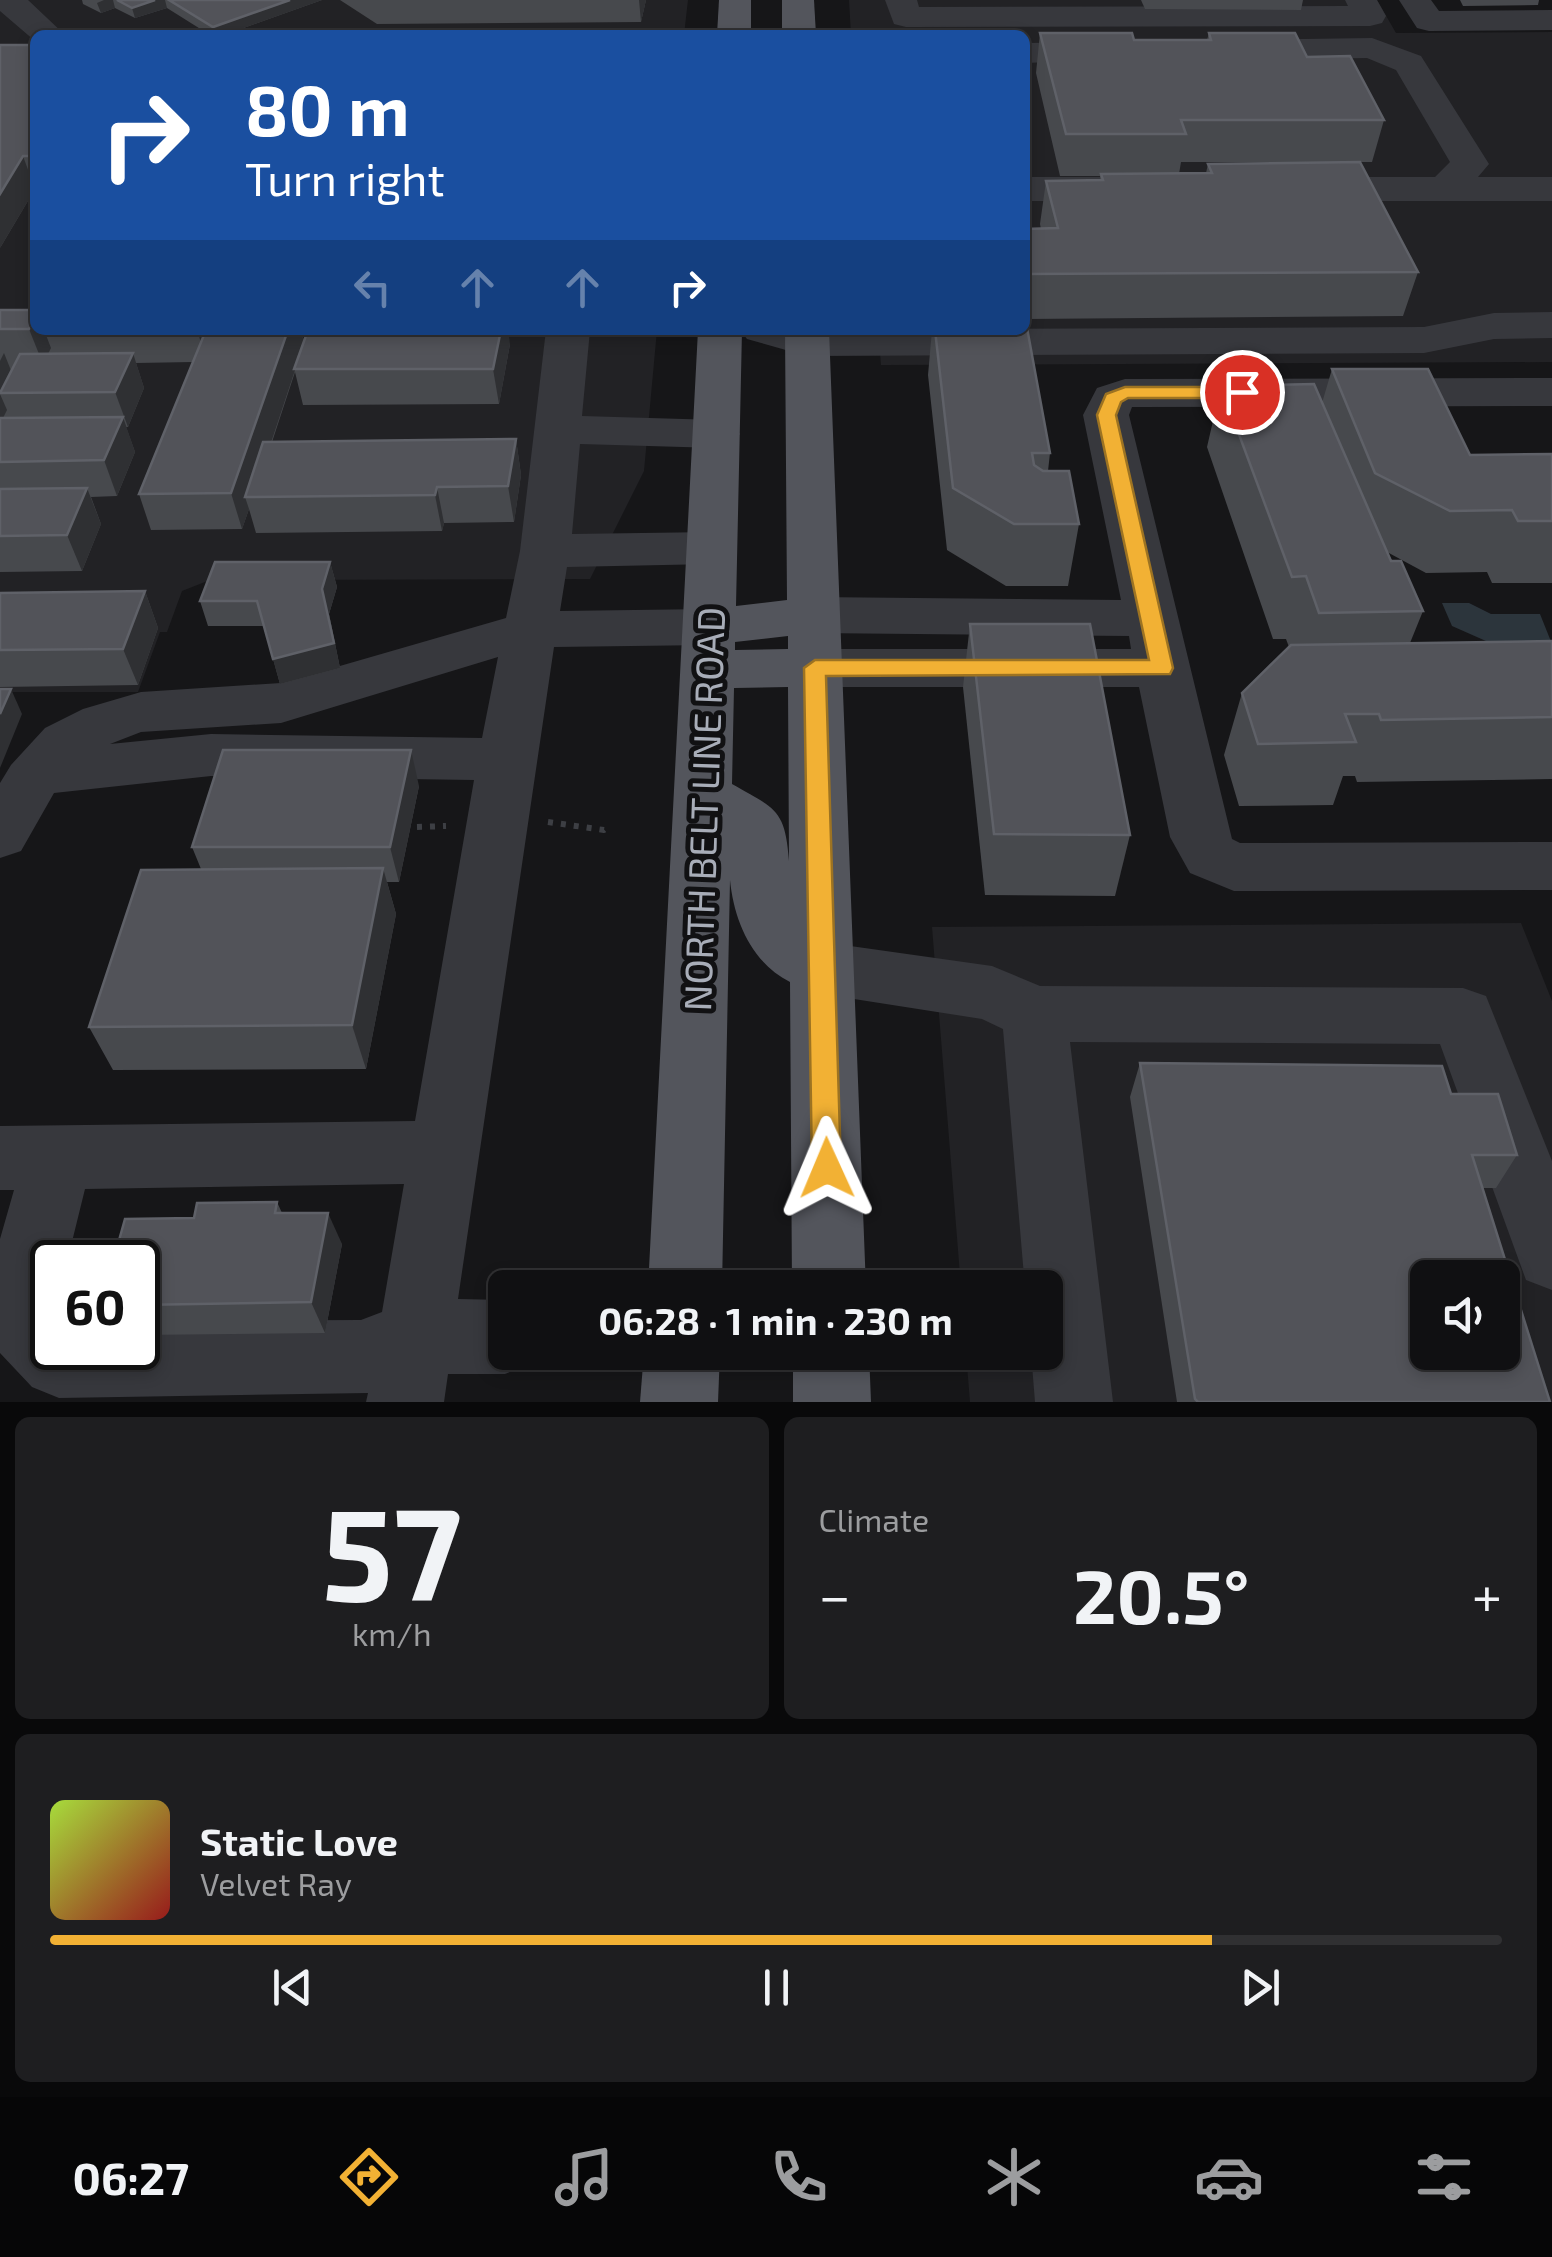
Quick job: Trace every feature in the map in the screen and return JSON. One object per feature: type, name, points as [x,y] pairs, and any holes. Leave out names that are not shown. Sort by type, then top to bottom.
[{"type":"main road","points":[[734,30],[736,0]]},
{"type":"main road","points":[[798,0],[799,30]]},
{"type":"main road","name":"NORTH BELT LINE ROAD","points":[[686,1270],[720,335]]},
{"type":"main road","points":[[792,335],[814,642],[830,1270]]},
{"type":"main road","points":[[708,648],[814,642]]},
{"type":"main road","points":[[703,795],[757,826],[762,894],[773,933],[800,960],[822,968]]},
{"type":"main road","points":[[679,1402],[681,1370]]},
{"type":"main road","points":[[831,1370],[832,1402]]},
{"type":"lane","points":[[12,0],[11,4],[42,30]]},
{"type":"lane","points":[[901,0],[906,17],[1085,8],[1370,16],[1361,0]]},
{"type":"lane","points":[[1416,0],[1428,20],[1552,20]]},
{"type":"lane","points":[[1179,50],[1372,48],[1409,63],[1470,164],[1445,190]]},
{"type":"lane","points":[[1030,53],[1141,51]]},
{"type":"lane","points":[[1030,189],[1145,189]]},
{"type":"lane","points":[[1265,189],[1552,190]]},
{"type":"lane","points":[[897,335],[1424,340],[1494,326],[1552,326]]},
{"type":"lane","points":[[410,1369],[506,759],[545,551],[567,335]]},
{"type":"lane","points":[[1552,392],[1125,393],[1112,398],[1106,415],[1200,836],[1211,856],[1234,867],[1552,866]]},
{"type":"lane","points":[[558,429],[716,434]]},
{"type":"lane","points":[[545,551],[712,548]]},
{"type":"lane","points":[[1018,616],[1026,668]]},
{"type":"lane","points":[[814,642],[1018,616],[1156,643]]},
{"type":"lane","points":[[0,835],[38,773],[64,743],[103,723],[141,712],[202,712],[281,703],[530,630],[708,648]]},
{"type":"lane","points":[[814,642],[1026,668],[1156,643]]},
{"type":"lane","points":[[38,773],[211,755],[506,759]]},
{"type":"lane","points":[[822,968],[992,993],[1034,1014],[1464,1016],[1552,1255]]},
{"type":"lane","points":[[1034,1014],[1074,1402]]},
{"type":"lane","points":[[444,1152],[29,1157],[26,1326],[59,1360],[361,1358],[410,1369],[488,1343]]},
{"type":"shaded area","points":[[0,0],[688,0],[685,30],[30,30],[30,335],[657,335],[644,471],[590,579],[210,580],[182,591],[167,632],[160,632],[138,692],[0,692]]},
{"type":"shaded area","points":[[849,0],[1377,0],[1396,33],[1552,32],[1552,362],[881,365],[878,335],[1030,335],[1030,30],[851,30]]},
{"type":"shaded area","points":[[1442,603],[1469,603],[1491,614],[1540,614],[1552,644],[1495,645],[1452,626]]},
{"type":"shaded area","points":[[1521,923],[1552,1001],[1552,1402],[970,1402],[967,1370],[1063,1370],[1063,1270],[960,1270],[932,927]]},
{"type":"building","points":[[117,0],[155,0],[132,8]]},
{"type":"building","points":[[169,0],[290,0],[213,27]]},
{"type":"building","points":[[1040,33],[1132,33],[1134,40],[1211,40],[1209,33],[1295,33],[1307,57],[1350,56],[1384,120],[1181,120],[1186,134],[1066,134]]},
{"type":"building","points":[[0,45],[30,45],[30,156],[23,156],[0,194]]},
{"type":"building","points":[[1360,162],[1418,272],[1030,274],[1030,229],[1058,228],[1046,181],[1103,180],[1101,174],[1212,173],[1208,164]]},
{"type":"building","points":[[0,310],[30,310],[29,329],[0,329]]},
{"type":"building","points":[[204,335],[286,335],[231,493],[139,494]]},
{"type":"building","points":[[306,335],[500,335],[493,369],[294,369]]},
{"type":"building","points":[[936,335],[1028,335],[1050,453],[1032,453],[1034,465],[1043,471],[1069,471],[1079,524],[1014,524],[953,488]]},
{"type":"building","points":[[133,353],[115,392],[0,393],[20,354]]},
{"type":"building","points":[[1332,369],[1428,369],[1470,455],[1552,454],[1552,521],[1518,521],[1512,510],[1450,511],[1375,473]]},
{"type":"building","points":[[1314,384],[1391,561],[1401,561],[1423,611],[1319,613],[1306,576],[1292,577],[1221,386]]},
{"type":"building","points":[[123,417],[104,460],[0,462],[0,418]]},
{"type":"building","points":[[516,439],[508,486],[437,487],[435,495],[245,497],[263,442]]},
{"type":"building","points":[[87,488],[67,535],[0,536],[0,489]]},
{"type":"building","points":[[215,562],[330,562],[322,589],[334,643],[273,659],[257,601],[200,601]]},
{"type":"building","points":[[145,591],[123,649],[0,650],[0,593]]},
{"type":"building","points":[[970,624],[1090,624],[1130,835],[994,834]]},
{"type":"building","points":[[1552,641],[1552,717],[1381,720],[1379,714],[1345,714],[1356,742],[1258,744],[1242,693],[1291,645]]},
{"type":"building","points":[[0,689],[11,689],[0,714]]},
{"type":"building","points":[[223,750],[411,750],[390,847],[192,847]]},
{"type":"building","points":[[383,868],[352,1025],[89,1027],[141,870]]},
{"type":"building","points":[[1140,1063],[1442,1066],[1451,1094],[1498,1094],[1517,1155],[1472,1155],[1505,1260],[1410,1260],[1410,1370],[1520,1370],[1520,1307],[1550,1402],[1198,1402]]},
{"type":"building","points":[[277,1202],[275,1213],[328,1213],[311,1302],[160,1305],[160,1240],[119,1240],[125,1219],[194,1218],[197,1203]]},
{"type":"route","points":[[827,1168],[815,668],[1162,668],[1106,415],[1112,398],[1125,393],[1242,392]]}]
